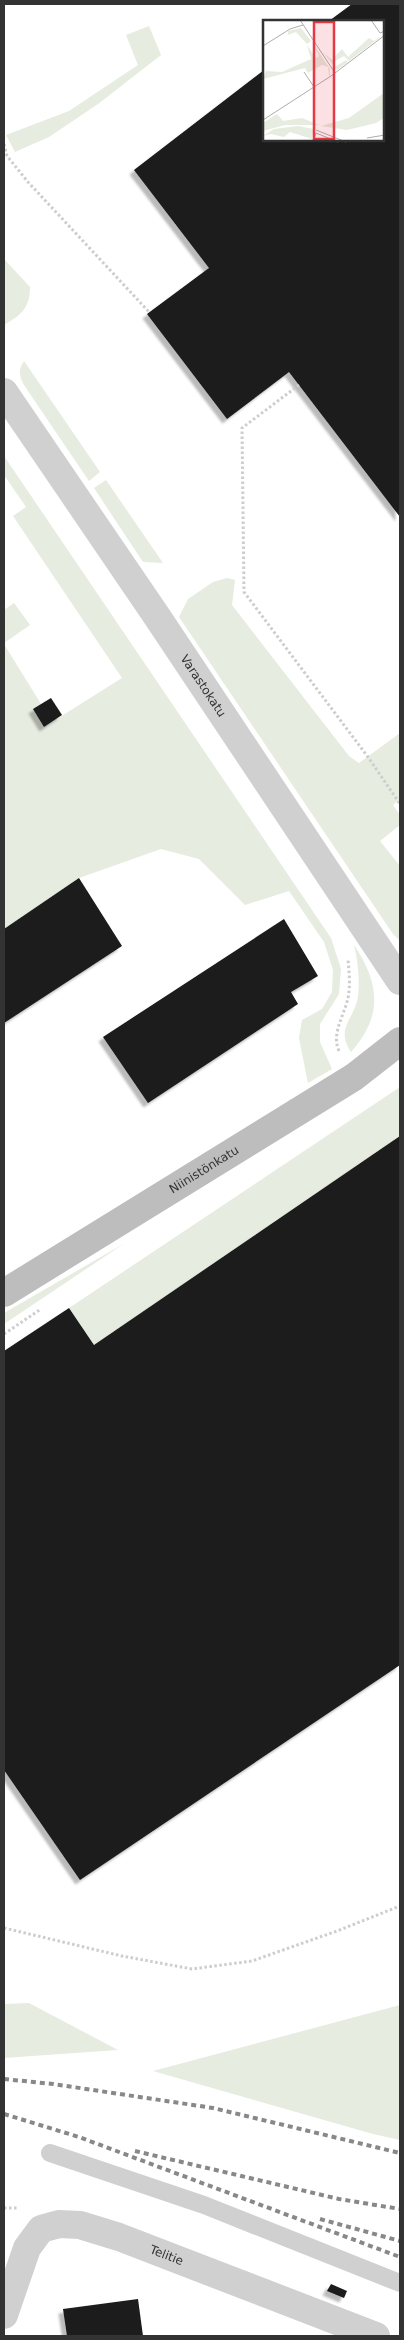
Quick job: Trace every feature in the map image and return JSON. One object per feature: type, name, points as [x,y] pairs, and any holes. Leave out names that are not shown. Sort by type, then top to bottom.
[{"type":"street","name":"Varastokatu","points":[[4,392],[400,980]]},
{"type":"street","name":"Niinistönkatu","points":[[6,1286],[354,1077],[400,1041]]},
{"type":"street","name":"Telitie","points":[[4,2314],[27,2248],[41,2229],[59,2224],[80,2225],[119,2236],[376,2336]]},
{"type":"lane","points":[[50,2153],[204,2205],[400,2283]]},
{"type":"path","points":[[4,144],[7,156],[28,182],[150,313]]},
{"type":"path","points":[[299,385],[242,428],[244,592],[368,757],[400,804]]},
{"type":"path","points":[[348,956],[349,992],[340,1019],[336,1044],[354,1077]]},
{"type":"path","points":[[4,1928],[122,1956],[192,1969],[252,1961],[337,1932],[400,1906]]},
{"type":"shaded area","points":[[149,26],[161,55],[98,104],[49,137],[15,152],[6,135],[69,111],[138,65],[126,35]]},
{"type":"shaded area","points":[[4,259],[30,287],[30,294],[26,306],[20,314],[4,325]]},
{"type":"shaded area","points":[[24,361],[100,472],[89,481],[24,385],[20,373]]},
{"type":"shaded area","points":[[4,456],[331,938],[341,969],[339,994],[320,1024],[320,1042],[332,1069],[308,1083],[299,1038],[302,1020],[322,1009],[332,992],[333,970],[324,942],[289,891],[245,905],[199,859],[161,849],[79,878],[4,929],[4,644],[41,704],[44,727],[122,678],[13,516],[26,507],[4,475]]},
{"type":"shaded area","points":[[106,480],[163,563],[143,562],[94,488]]},
{"type":"shaded area","points":[[227,578],[235,580],[232,605],[349,756],[359,763],[400,733],[400,799],[393,805],[400,815],[400,825],[380,841],[400,866],[400,941],[393,934],[179,617],[188,599],[213,582]]},
{"type":"shaded area","points":[[14,603],[30,625],[4,643],[4,610]]},
{"type":"shaded area","points":[[354,945],[369,973],[374,1000],[369,1026],[351,1052],[345,1037],[345,1030],[358,997],[357,958]]},
{"type":"shaded area","points":[[400,1087],[400,1136],[94,1345],[69,1308]]},
{"type":"shaded area","points":[[125,1243],[4,1324],[4,1313]]},
{"type":"shaded area","points":[[29,2003],[118,2050],[4,2058],[4,2004]]},
{"type":"shaded area","points":[[400,2005],[400,2140],[153,2071]]},
{"type":"building","points":[[352,4],[400,4],[400,517],[289,372],[227,419],[147,314],[209,268],[134,170],[263,71],[263,141],[384,141],[384,20],[330,20]]},
{"type":"building","points":[[51,698],[62,715],[44,727],[33,709]]},
{"type":"building","points":[[79,878],[122,946],[4,1023],[4,929]]},
{"type":"building","points":[[284,919],[318,976],[291,992],[298,1004],[148,1103],[103,1037]]},
{"type":"building","points":[[400,1136],[400,1665],[80,1880],[4,1770],[4,1351],[69,1308],[94,1345]]},
{"type":"building","points":[[331,2284],[347,2291],[344,2298],[327,2291]]},
{"type":"building","points":[[138,2299],[143,2336],[67,2336],[63,2309]]},
{"type":"railway","points":[[4,2079],[53,2084],[213,2108],[400,2153]]},
{"type":"railway","points":[[4,2114],[79,2137],[400,2257]]},
{"type":"railway","points":[[135,2151],[339,2199],[400,2209]]},
{"type":"railway","points":[[320,2219],[400,2241]]}]
